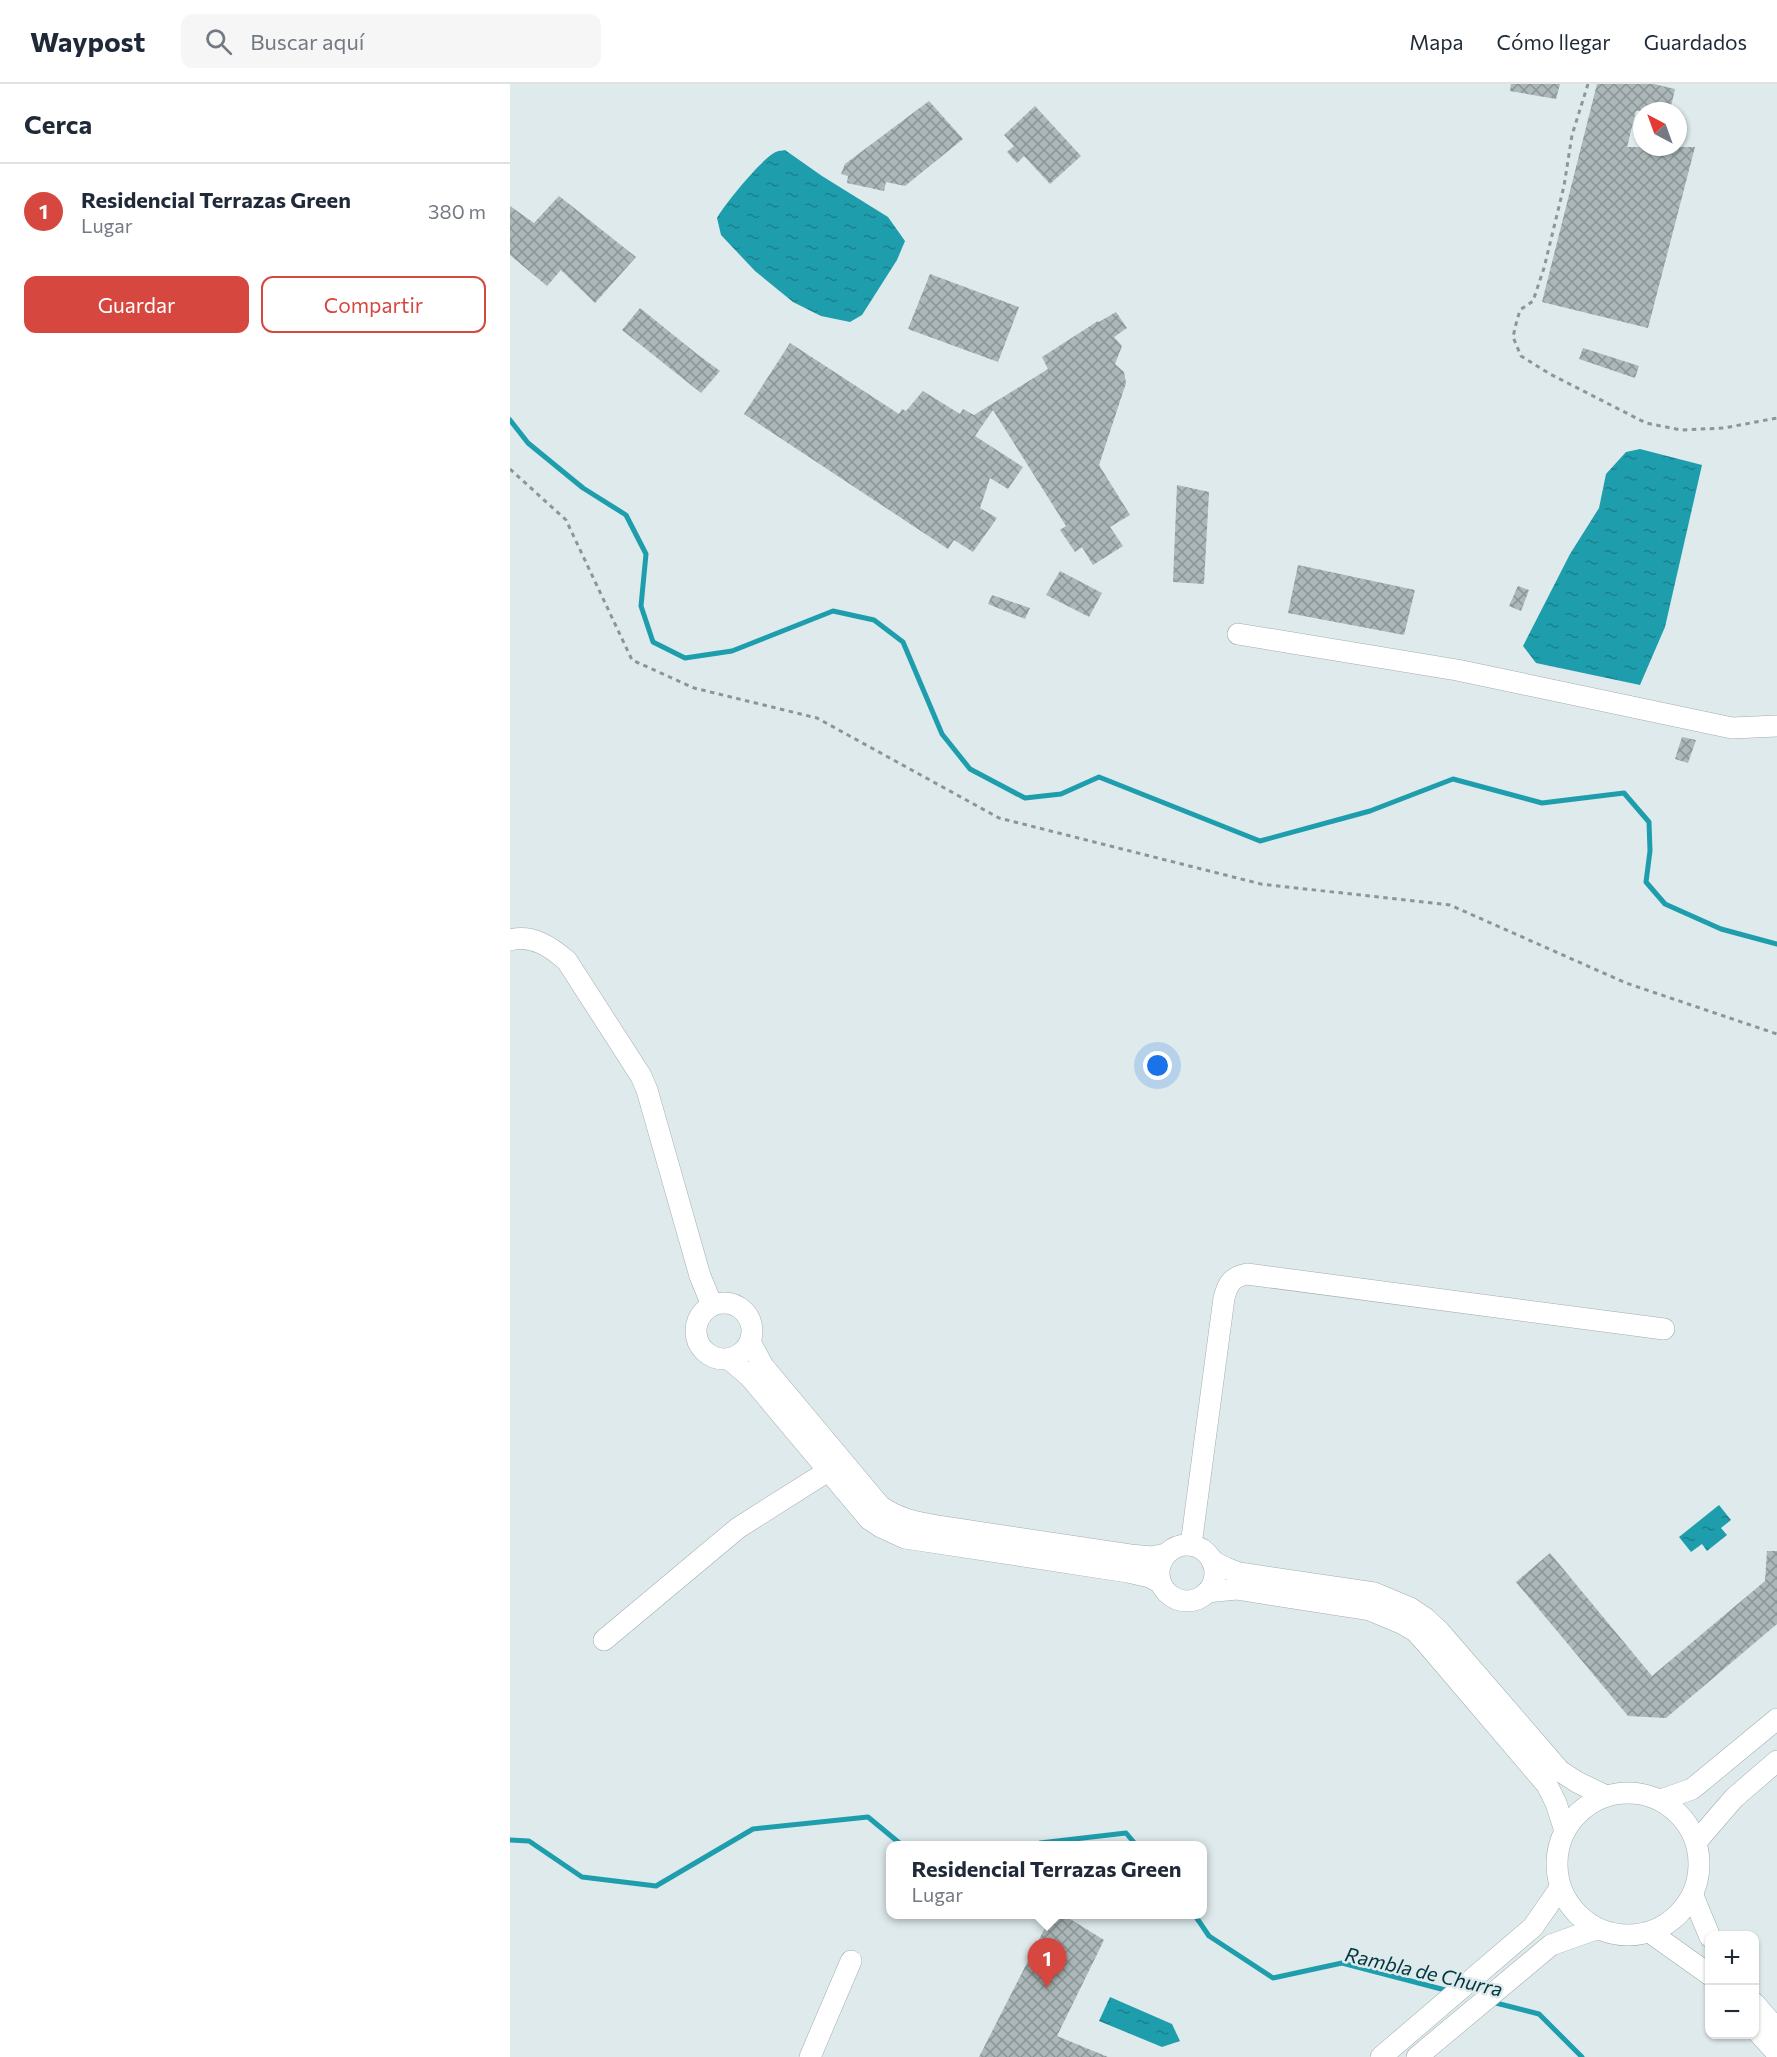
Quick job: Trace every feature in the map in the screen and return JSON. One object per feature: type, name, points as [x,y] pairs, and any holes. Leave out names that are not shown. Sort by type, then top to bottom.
[{"type":"street","points":[[1238,634],[1456,670],[1732,728],[1777,726]]},
{"type":"street","points":[[510,940],[530,939],[541,943],[554,949],[567,961],[641,1076],[700,1276],[712,1305]]},
{"type":"street","points":[[1191,1545],[1224,1298],[1230,1281],[1238,1276],[1247,1274],[1664,1329]]},
{"type":"street","points":[[729,1304],[743,1311],[752,1326],[750,1342],[741,1353],[721,1360],[707,1355],[702,1350],[695,1329],[701,1315],[712,1305],[729,1304]]},
{"type":"street","points":[[750,1342],[771,1375],[880,1506],[890,1513],[910,1522],[1130,1555],[1152,1557],[1166,1554],[1179,1546],[1191,1545],[1202,1549],[1212,1561],[1239,1573],[1374,1593],[1410,1608],[1425,1618],[1440,1632],[1560,1771],[1606,1796]]},
{"type":"street","points":[[729,1359],[750,1377],[868,1518],[905,1538],[1128,1572],[1150,1577],[1161,1583],[1171,1595],[1186,1600],[1201,1597],[1207,1592],[1214,1577],[1212,1561]]},
{"type":"street","points":[[604,1640],[738,1528],[828,1471]]},
{"type":"street","points":[[1161,1583],[1160,1568],[1166,1554]]},
{"type":"street","points":[[1207,1592],[1236,1589],[1370,1610],[1394,1619],[1414,1631],[1444,1662],[1547,1785],[1556,1803],[1565,1831]]},
{"type":"street","points":[[1661,1800],[1692,1789],[1777,1719]]},
{"type":"street","points":[[1697,1841],[1734,1798],[1777,1761]]},
{"type":"street","points":[[1634,1792],[1661,1800],[1683,1817],[1697,1841],[1700,1871],[1693,1896],[1674,1920],[1651,1933],[1623,1936],[1596,1929],[1574,1912],[1560,1888],[1556,1860],[1565,1831],[1584,1807],[1606,1796],[1634,1792]]},
{"type":"street","points":[[1381,2057],[1533,1927],[1560,1888]]},
{"type":"street","points":[[1693,1896],[1708,1931]]},
{"type":"street","points":[[1417,2057],[1551,1945],[1596,1929]]},
{"type":"street","points":[[1651,1933],[1705,1972]]},
{"type":"street","points":[[810,2057],[851,1961]]},
{"type":"street","points":[[1759,2008],[1777,2029]]},
{"type":"street","points":[[1759,2033],[1777,2053]]},
{"type":"path","points":[[1588,84],[1572,135],[1564,186],[1540,279],[1533,302],[1520,310],[1516,324],[1513,337],[1521,356],[1550,374],[1646,423],[1681,430],[1724,428],[1777,418]]},
{"type":"path","points":[[510,470],[566,520],[632,660],[694,688],[817,718],[999,818],[1261,884],[1450,905],[1626,982],[1777,1034]]},
{"type":"water","points":[[785,150],[888,217],[905,241],[897,260],[862,315],[850,322],[821,316],[793,302],[755,271],[721,235],[717,218],[727,203],[762,163],[776,152]]},
{"type":"water","points":[[1640,449],[1702,465],[1665,627],[1640,685],[1536,663],[1523,646],[1570,554],[1599,508],[1606,474],[1626,452]]},
{"type":"water","points":[[1719,1505],[1731,1520],[1721,1528],[1727,1535],[1707,1551],[1702,1544],[1691,1552],[1679,1537]]},
{"type":"water","points":[[1110,1997],[1172,2024],[1180,2041],[1162,2047],[1099,2021]]},
{"type":"building","points":[[1511,84],[1560,84],[1556,99],[1510,91]]},
{"type":"building","points":[[1597,84],[1654,84],[1675,89],[1672,102],[1633,102],[1633,123],[1627,147],[1633,147],[1633,156],[1687,156],[1687,147],[1695,147],[1648,328],[1542,302]]},
{"type":"building","points":[[929,101],[963,139],[905,186],[886,182],[884,191],[847,183],[848,176],[841,174],[845,164]]},
{"type":"building","points":[[1035,106],[1081,156],[1050,184],[1024,156],[1017,163],[1007,152],[1014,146],[1004,135]]},
{"type":"building","points":[[559,196],[636,257],[595,303],[561,270],[547,286],[510,255],[510,206],[534,223]]},
{"type":"building","points":[[930,274],[1019,307],[998,362],[908,329]]},
{"type":"building","points":[[640,308],[720,371],[701,393],[622,330]]},
{"type":"building","points":[[1116,312],[1127,328],[1114,337],[1122,346],[1115,364],[1124,372],[1126,383],[1099,465],[1130,515],[1110,527],[1123,546],[1093,565],[1082,547],[1075,552],[1060,530],[1066,526],[993,410],[975,436],[1023,467],[1008,489],[990,478],[980,508],[997,518],[973,552],[954,540],[948,549],[744,414],[790,343],[899,414],[902,409],[906,411],[923,391],[960,414],[963,409],[974,415],[1048,369],[1042,357]]},
{"type":"building","points":[[1583,348],[1639,366],[1635,378],[1579,359]]},
{"type":"building","points":[[1177,485],[1209,492],[1204,584],[1173,582]]},
{"type":"building","points":[[1298,565],[1415,590],[1404,635],[1288,613]]},
{"type":"building","points":[[1060,571],[1102,593],[1089,617],[1046,595]]},
{"type":"building","points":[[1518,586],[1529,590],[1521,611],[1509,606]]},
{"type":"building","points":[[992,595],[1030,608],[1025,619],[988,604]]},
{"type":"building","points":[[1682,737],[1696,740],[1688,763],[1675,759]]},
{"type":"building","points":[[1767,1551],[1777,1551],[1777,1624],[1666,1718],[1628,1716],[1516,1582],[1550,1553],[1652,1676],[1765,1581]]},
{"type":"building","points":[[1049,1919],[1070,1919],[1104,1940],[1057,2036],[1108,2057],[979,2057]]},
{"type":"waterway","points":[[510,420],[528,443],[583,488],[626,515],[646,554],[641,606],[653,642],[685,658],[732,651],[833,611],[874,620],[903,642],[942,734],[970,769],[1025,798],[1061,794],[1099,777],[1260,841],[1370,811],[1453,779],[1542,803],[1624,793],[1649,822],[1650,851],[1646,882],[1665,904],[1721,929],[1777,944]]},
{"type":"waterway","name":"Rambla de Churra","points":[[510,1840],[529,1841],[582,1877],[656,1886],[753,1829],[868,1817],[897,1841]]},
{"type":"waterway","name":"Rambla de Churra","points":[[1057,1841],[1126,1833],[1133,1841]]},
{"type":"waterway","name":"Rambla de Churra","points":[[1197,1919],[1209,1936],[1273,1978],[1342,1963],[1449,1991]]},
{"type":"waterway","name":"Rambla de Churra","points":[[1492,2002],[1539,2014],[1582,2057]]},
{"type":"place","name":"Residencial Terrazas Green","points":[[1047,1988]]}]
